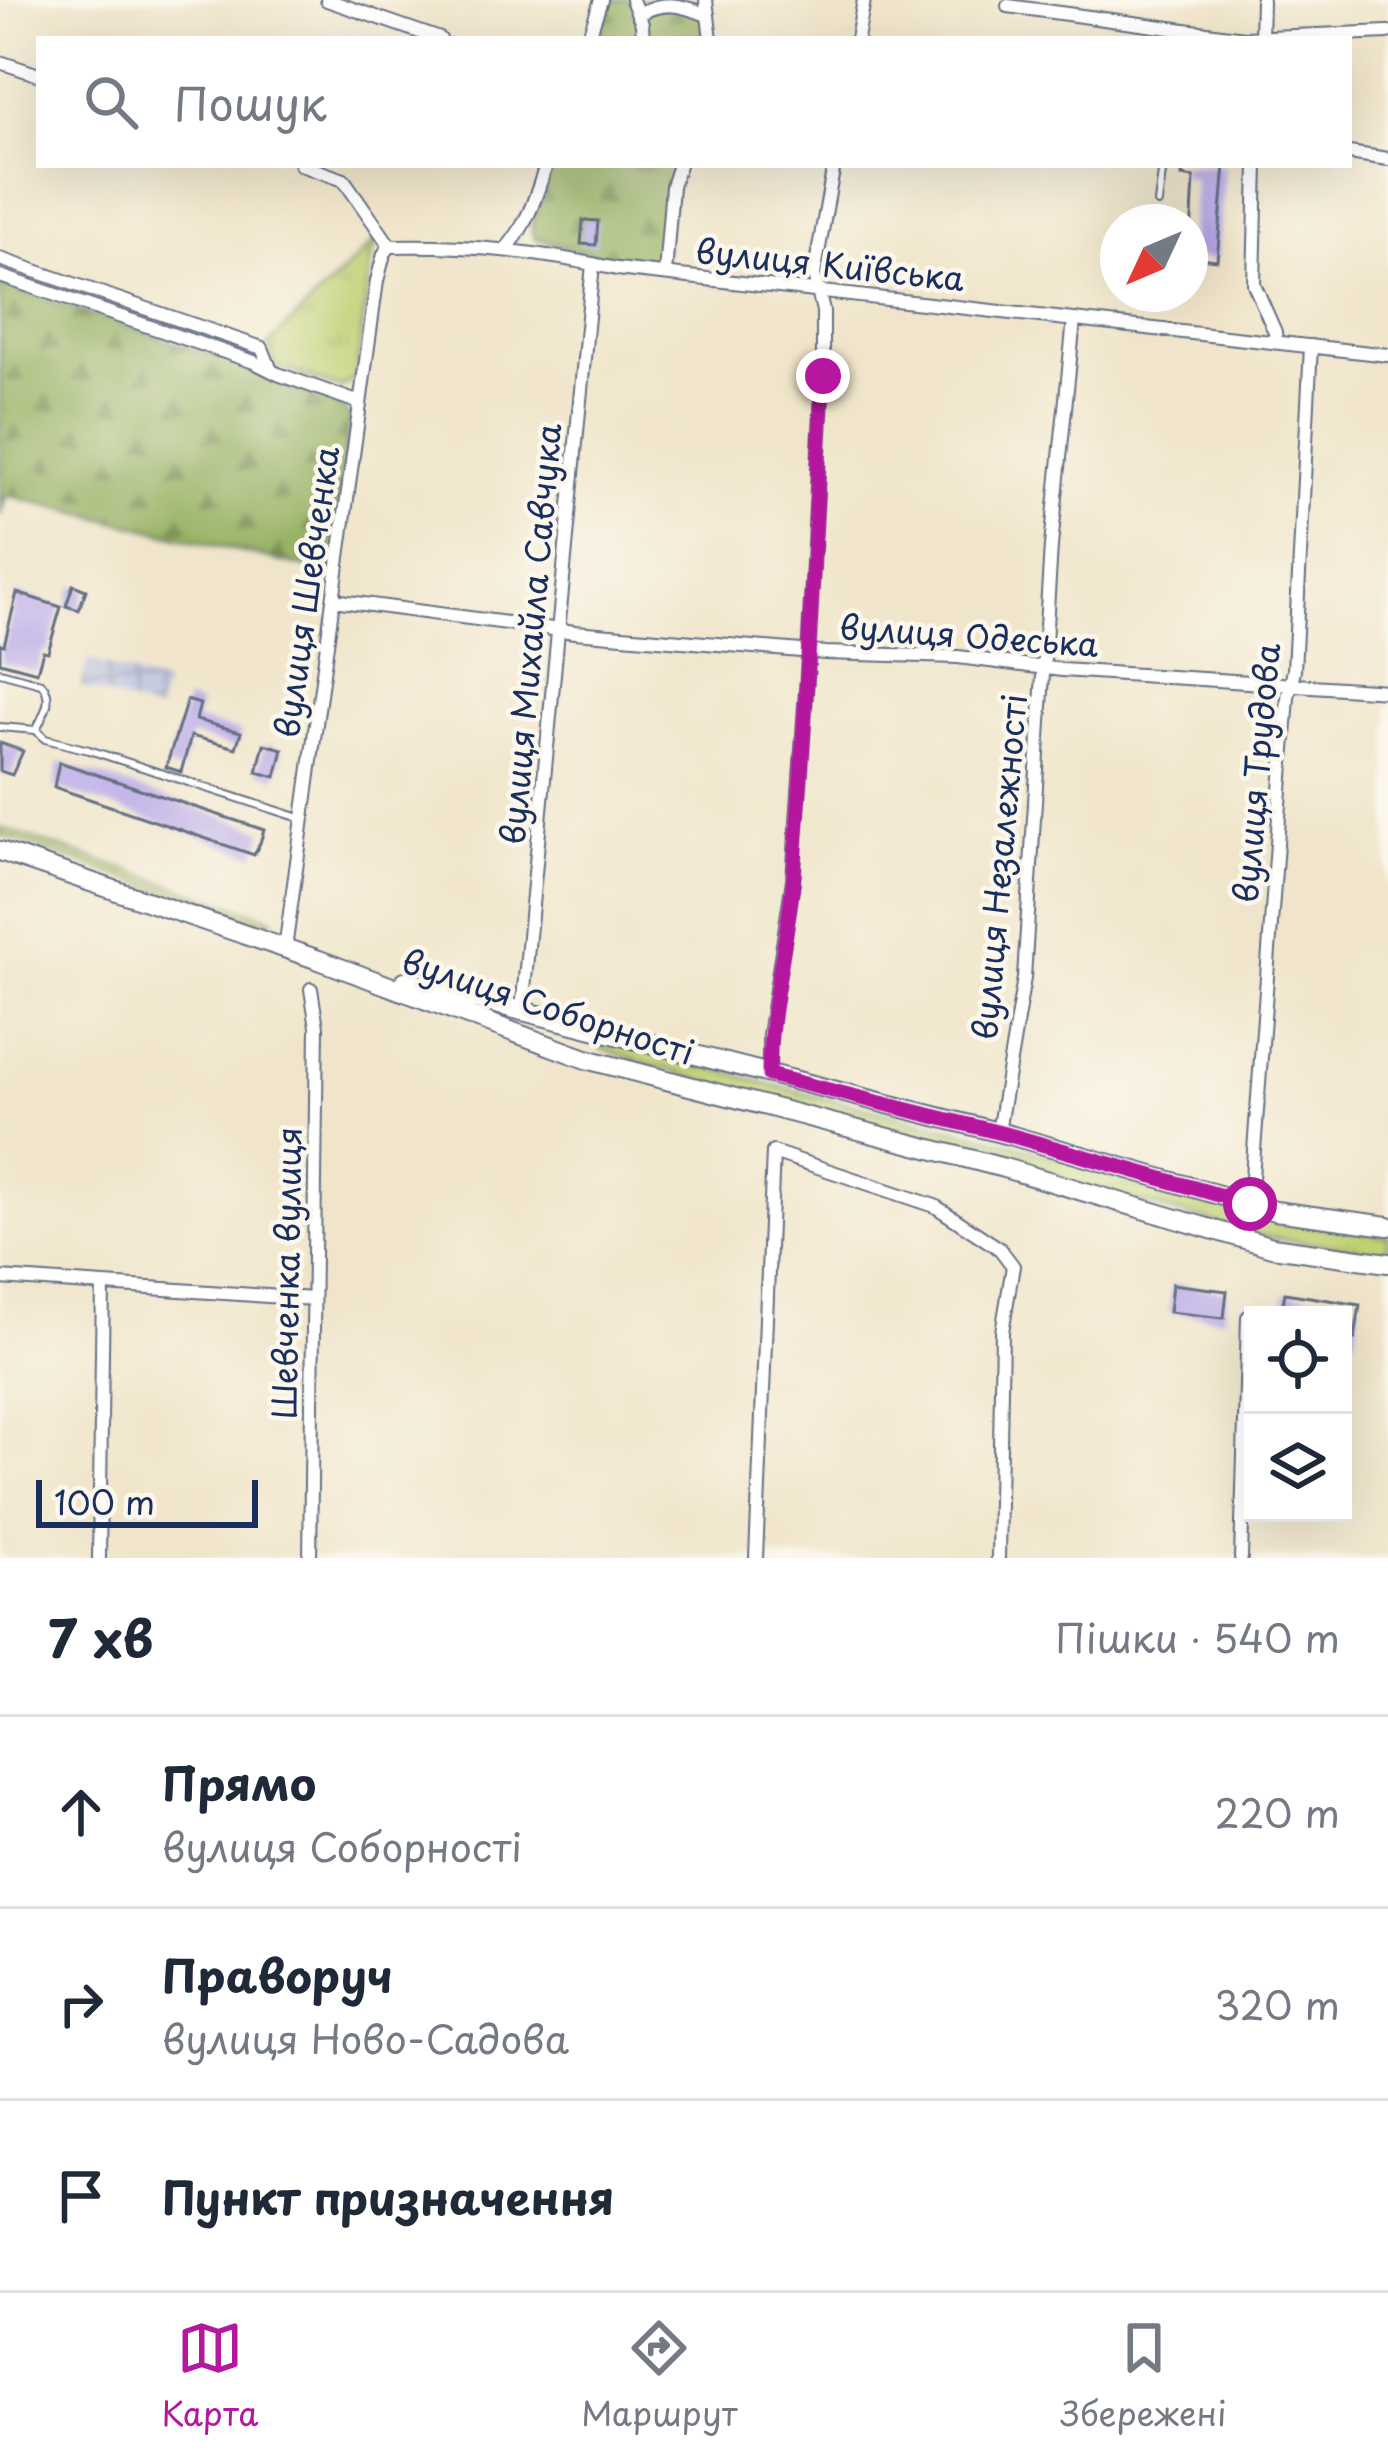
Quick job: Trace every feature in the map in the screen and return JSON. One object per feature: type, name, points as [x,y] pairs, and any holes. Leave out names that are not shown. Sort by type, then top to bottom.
[{"type":"main road","name":"вулиця Соборності","points":[[0,851],[319,960],[586,1059],[1004,1168],[1272,1247],[1388,1263]]},
{"type":"main road","name":"вулиця Соборності","points":[[319,960],[998,1132],[1275,1211],[1388,1226]]},
{"type":"street","points":[[327,0],[431,36]]},
{"type":"street","points":[[589,36],[601,0]]},
{"type":"street","points":[[632,0],[643,36]]},
{"type":"street","points":[[858,36],[864,0]]},
{"type":"street","points":[[1261,36],[1262,0]]},
{"type":"street","points":[[639,14],[654,6],[707,7]]},
{"type":"street","points":[[1008,6],[1229,36]]},
{"type":"street","points":[[1303,36],[1388,32]]},
{"type":"street","points":[[0,62],[36,74]]},
{"type":"street","points":[[1352,153],[1388,158]]},
{"type":"street","points":[[310,168],[344,180],[390,245]]},
{"type":"street","points":[[506,249],[530,214],[545,168]]},
{"type":"street","points":[[667,168],[672,186]]},
{"type":"street","points":[[664,274],[678,168]]},
{"type":"street","points":[[769,1075],[769,1035],[793,880],[809,651],[823,376],[823,311],[814,275],[833,168]]},
{"type":"street","points":[[1257,168],[1254,284],[1276,342]]},
{"type":"street","name":"вулиця Київська","points":[[390,245],[506,249],[664,274],[1388,355]]},
{"type":"street","name":"вулиця Шевченка","points":[[285,949],[380,265],[390,245]]},
{"type":"street","points":[[0,259],[262,348],[270,368]]},
{"type":"street","name":"вулиця Михайла Савчука","points":[[522,1010],[593,264]]},
{"type":"street","points":[[0,276],[360,403]]},
{"type":"street","name":"вулиця Незалежності","points":[[998,1132],[1024,978],[1051,546],[1074,320]]},
{"type":"street","name":"вулиця Трудова","points":[[1250,1204],[1294,670],[1311,346]]},
{"type":"street","name":"вулиця Одеська","points":[[333,600],[558,629],[809,651],[958,657],[1045,668],[1388,691]]},
{"type":"street","name":"Шевченка вулиця","points":[[310,989],[317,1028],[310,1558]]},
{"type":"street","points":[[756,1558],[773,1152],[935,1206],[1000,1249],[1013,1267],[1002,1332],[998,1558]]},
{"type":"street","points":[[0,1278],[314,1299]]},
{"type":"street","points":[[99,1558],[103,1285]]},
{"type":"street","points":[[1240,1558],[1245,1414]]},
{"type":"lane","points":[[1158,203],[1163,168]]},
{"type":"lane","points":[[0,672],[46,688],[46,711],[36,730]]},
{"type":"lane","points":[[0,727],[36,730],[44,739],[303,819]]},
{"type":"shaded area","points":[[89,660],[165,685],[157,712],[80,687]]},
{"type":"green space","points":[[607,0],[703,0],[708,36],[595,36]]},
{"type":"green space","points":[[551,168],[675,168],[663,256],[657,267],[617,262],[535,238],[531,227]]},
{"type":"green space","points":[[378,238],[356,378],[340,388],[277,367],[268,345]]},
{"type":"green space","points":[[0,283],[335,401],[350,416],[329,573],[6,495],[0,516]]},
{"type":"green space","points":[[0,828],[273,919],[261,924],[0,835]]},
{"type":"green space","points":[[602,1036],[768,1084],[1009,1143],[1271,1219],[1388,1235],[1388,1253],[1270,1238],[764,1100],[601,1049],[595,1041]]},
{"type":"building","points":[[1183,168],[1225,168],[1217,260],[1208,259],[1208,204],[1193,204],[1194,178],[1182,176]]},
{"type":"building","points":[[583,220],[598,221],[596,245],[581,244]]},
{"type":"building","points":[[73,585],[86,590],[79,610],[66,606]]},
{"type":"building","points":[[17,593],[61,607],[37,672],[0,662],[0,644],[4,645]]},
{"type":"building","points":[[187,700],[200,704],[196,720],[241,732],[236,748],[191,736],[181,772],[166,767]]},
{"type":"building","points":[[0,743],[23,751],[12,775],[0,771]]},
{"type":"building","points":[[264,744],[283,749],[276,777],[257,772]]},
{"type":"building","points":[[59,762],[264,830],[260,843],[254,855],[54,787]]},
{"type":"building","points":[[1172,1284],[1227,1291],[1224,1318],[1169,1312]]},
{"type":"building","points":[[1285,1293],[1360,1305],[1355,1339],[1352,1306],[1283,1306]]},
{"type":"route","points":[[823,376],[793,880],[769,1035],[769,1075],[1013,1136],[1250,1204]]}]
